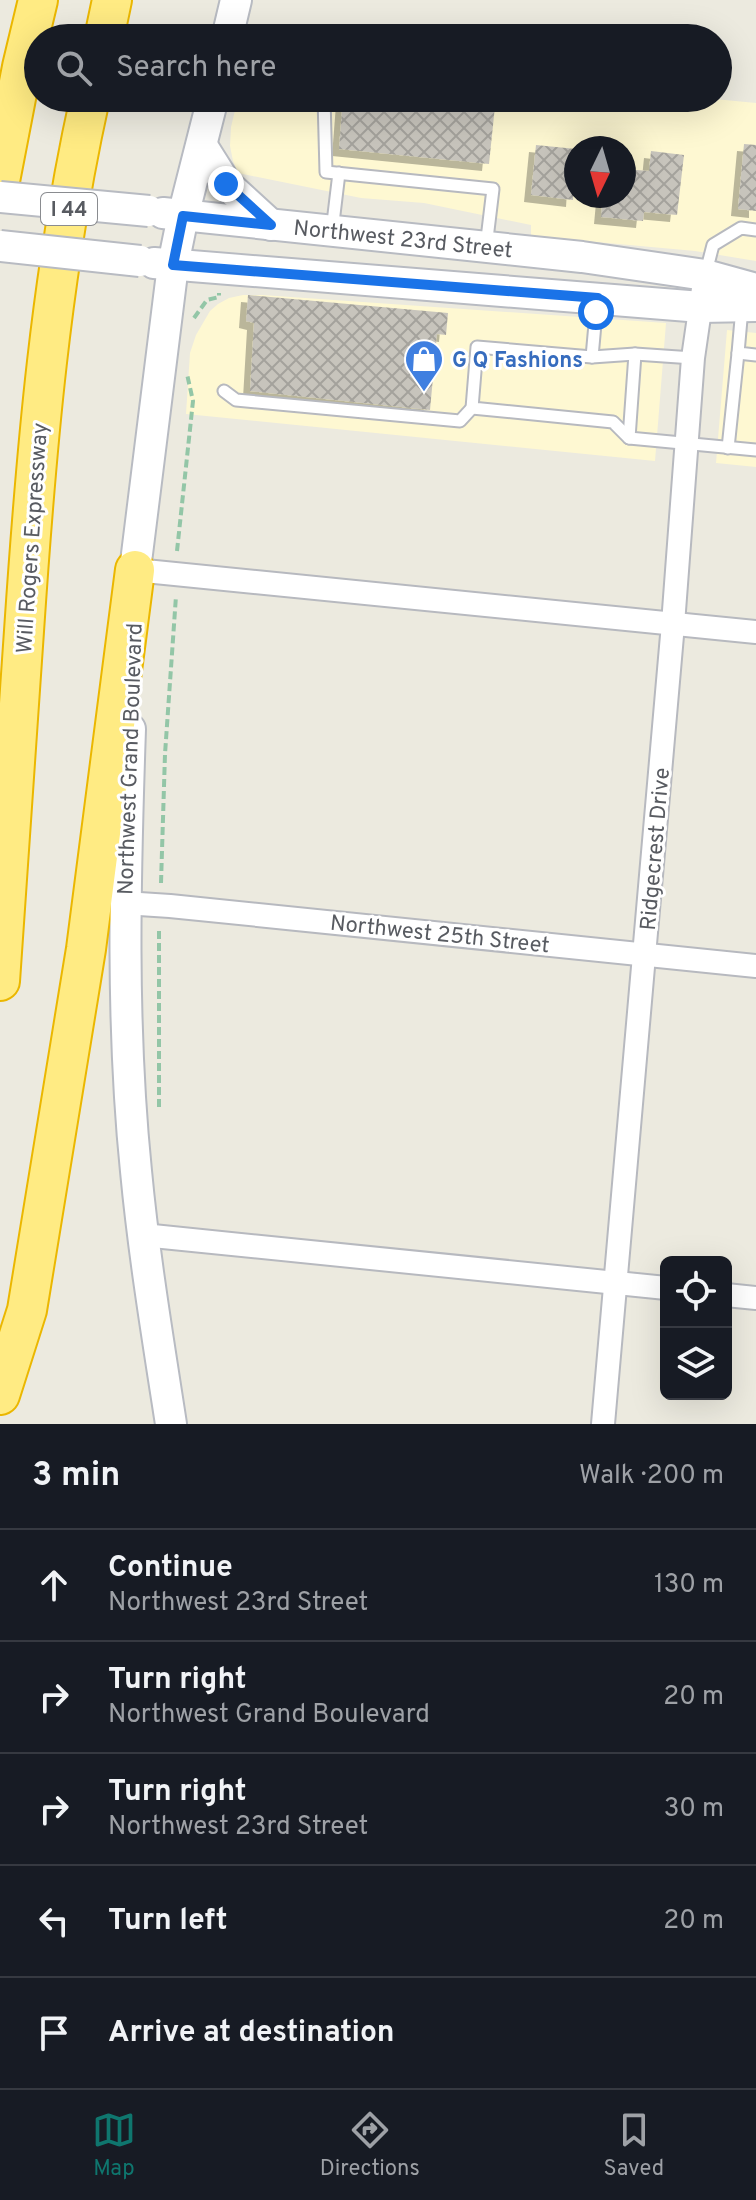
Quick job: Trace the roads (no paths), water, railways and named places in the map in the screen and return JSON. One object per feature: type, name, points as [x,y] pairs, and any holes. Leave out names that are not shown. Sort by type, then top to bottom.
[{"type":"highway","points":[[32,24],[38,0]]},
{"type":"highway","points":[[107,24],[112,0]]},
{"type":"highway","points":[[0,181],[24,59]]},
{"type":"highway","name":"Will Rogers Expressway","points":[[0,981],[41,402],[57,282],[87,112]]},
{"type":"highway","points":[[0,1395],[27,1310],[58,1122],[86,949],[135,570]]},
{"type":"main road","points":[[230,24],[236,0]]},
{"type":"main road","name":"Northwest Grand Boulevard","points":[[171,1424],[135,1170],[128,1060],[124,903],[135,570],[173,265],[210,112]]},
{"type":"main road","points":[[202,146],[226,184],[271,225]]},
{"type":"main road","name":"Northwest 23rd Street","points":[[0,197],[582,257],[705,275],[751,300]]},
{"type":"main road","name":"Northwest 23rd Street","points":[[0,246],[173,265],[701,307],[751,300]]},
{"type":"street","name":"Ridgecrest Drive","points":[[603,1424],[673,624],[693,358],[705,275]]},
{"type":"street","points":[[135,570],[756,632]]},
{"type":"street","name":"Northwest 25th Street","points":[[124,903],[756,966]]},
{"type":"street","points":[[143,1235],[660,1287]]},
{"type":"street","points":[[732,1296],[756,1298]]},
{"type":"lane","points":[[324,112],[326,172],[493,189],[486,247]]},
{"type":"lane","points":[[332,231],[339,173]]},
{"type":"lane","points":[[705,275],[713,245],[741,228],[756,230]]},
{"type":"lane","points":[[592,357],[598,298]]},
{"type":"lane","points":[[728,448],[738,353],[751,300]]},
{"type":"lane","points":[[224,391],[236,400],[460,421],[472,408],[477,347],[592,357],[635,354],[693,358]]},
{"type":"lane","points":[[738,353],[756,355]]},
{"type":"lane","points":[[629,438],[635,354]]},
{"type":"lane","points":[[472,408],[613,422],[629,438],[756,450]]},
{"type":"place","name":"G Q Fashions","points":[[424,393]]}]
